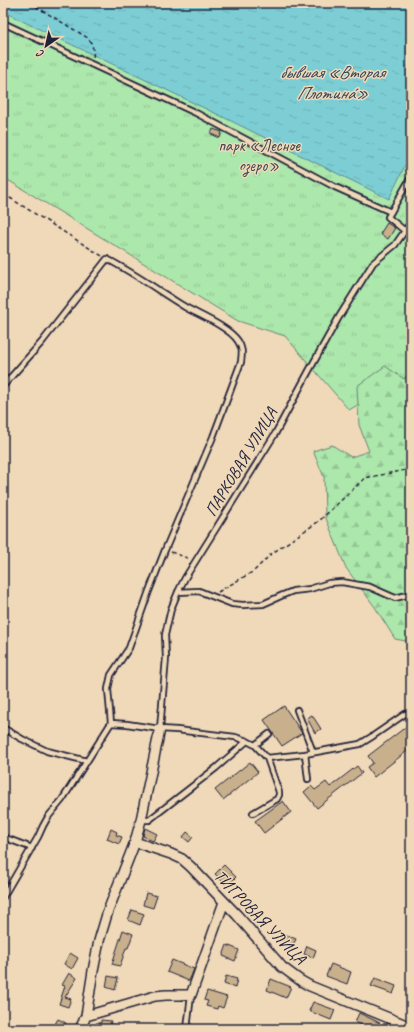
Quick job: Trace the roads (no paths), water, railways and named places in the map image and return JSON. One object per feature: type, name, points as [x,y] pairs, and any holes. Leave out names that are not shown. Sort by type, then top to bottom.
[{"type":"street","points":[[80,1029],[86,1016],[101,933],[117,885],[135,842],[141,820],[160,729]]},
{"type":"street","name":"ТИГРОВАЯ УЛИЦА","points":[[135,842],[182,859],[224,902],[282,967],[301,981],[310,986],[411,1026]]},
{"type":"street","points":[[86,1016],[155,996],[191,995],[224,902]]},
{"type":"lane","points":[[3,23],[196,113],[335,187],[391,212]]},
{"type":"lane","points":[[405,231],[388,217],[411,177]]},
{"type":"lane","name":"ПАРКОВАЯ УЛИЦА","points":[[160,729],[166,658],[165,635],[171,609],[178,592],[275,434],[317,356],[373,263],[395,245],[411,222]]},
{"type":"lane","points":[[3,386],[42,342],[106,259],[125,269],[186,308],[226,329],[238,340],[242,350],[241,362],[213,437],[165,550],[129,648],[110,675],[108,689],[111,724],[62,800],[48,817],[32,848],[3,897]]},
{"type":"lane","points":[[178,592],[199,591],[232,604],[243,605],[263,604],[294,591],[310,589],[329,583],[342,582],[370,587],[395,598],[411,594]]},
{"type":"lane","points":[[297,710],[313,752]]},
{"type":"lane","points":[[267,758],[305,754],[360,744],[405,714]]},
{"type":"lane","points":[[111,724],[127,724],[235,737],[255,745],[267,758],[279,792],[279,796],[253,813]]},
{"type":"lane","points":[[3,728],[47,751],[87,761]]},
{"type":"lane","points":[[255,745],[270,734]]},
{"type":"lane","points":[[141,820],[149,820],[216,768],[247,741]]},
{"type":"lane","points":[[305,754],[308,779]]},
{"type":"lane","points":[[3,837],[32,848]]},
{"type":"lane","points":[[187,1029],[191,995]]},
{"type":"water","name":"бывшая «Вторая Плотинá»","points":[[3,3],[411,3],[411,153],[389,199],[225,118],[12,16],[3,11]]},
{"type":"park label","name":"парк «Лесное озеро»","points":[[259,155]]}]
